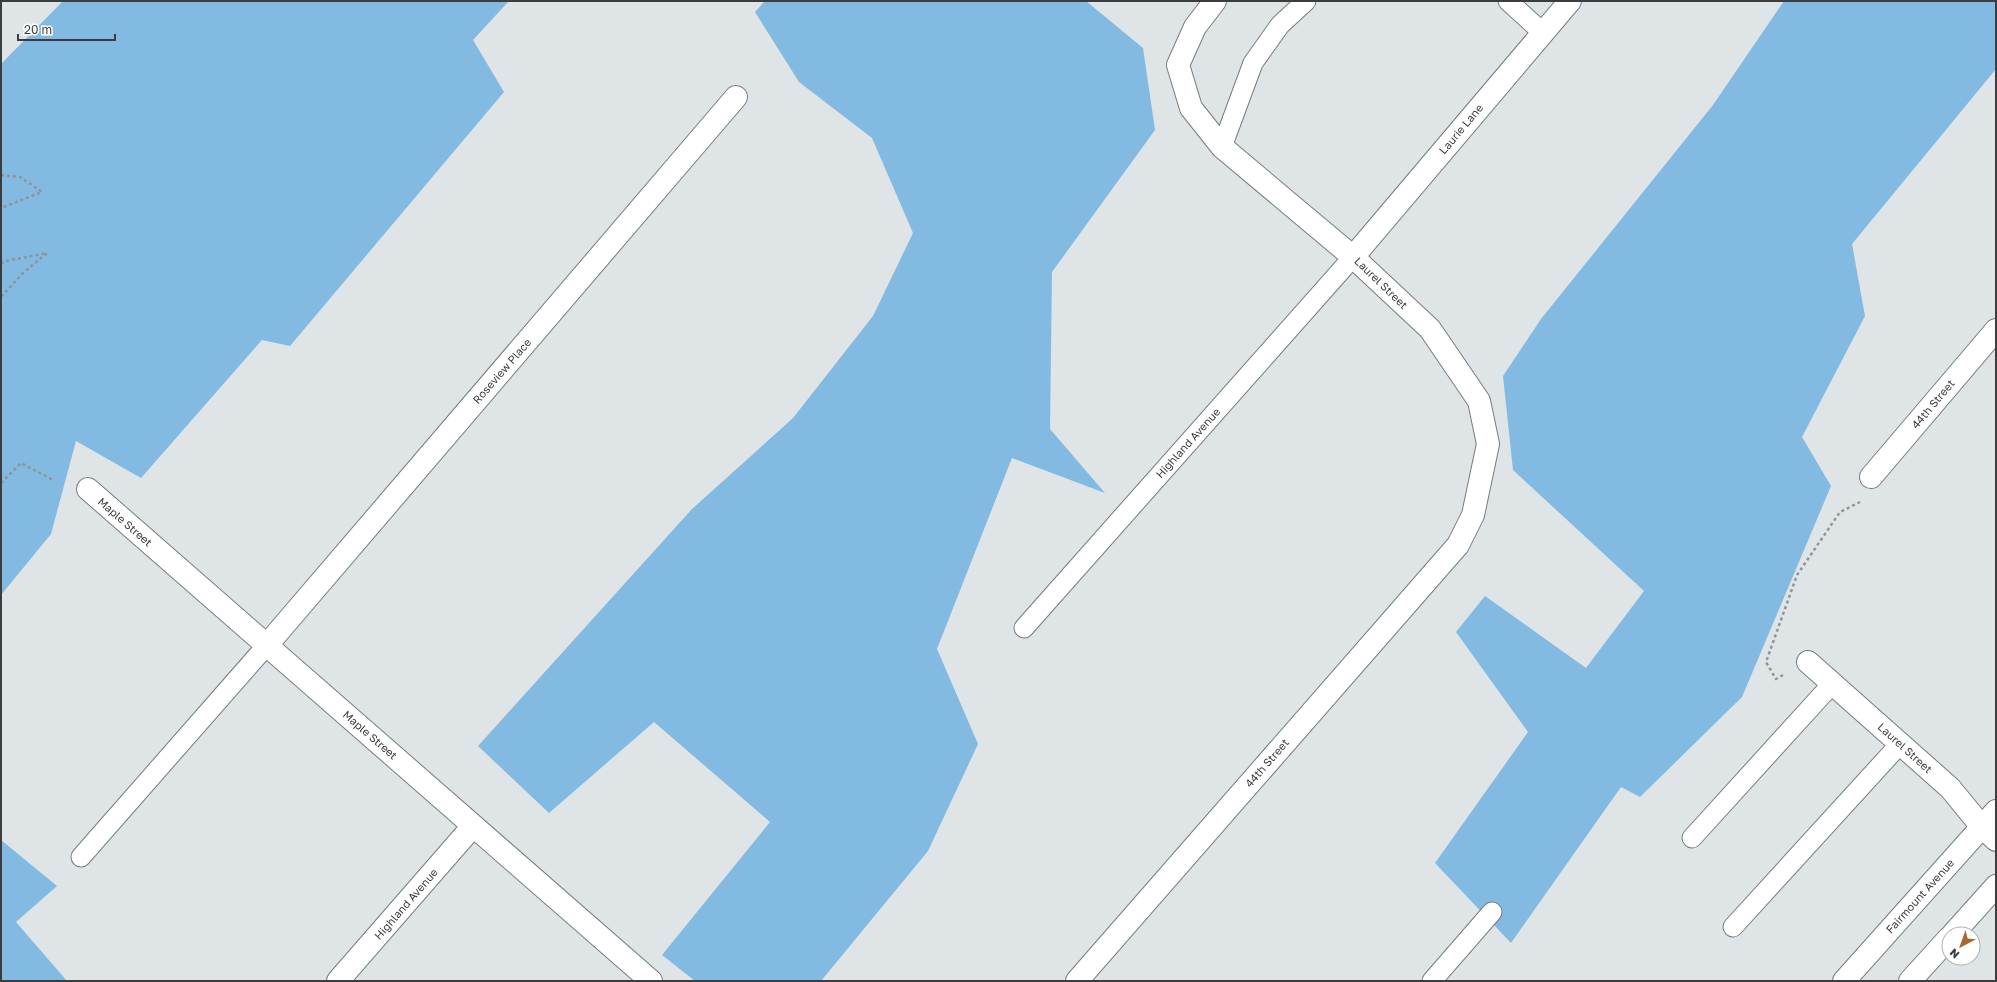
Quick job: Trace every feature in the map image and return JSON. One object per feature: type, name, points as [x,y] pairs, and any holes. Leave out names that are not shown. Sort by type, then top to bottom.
[{"type":"street","name":"Laurel Street","points":[[1215,1],[1195,27],[1178,65],[1191,108],[1222,147],[1353,257],[1430,330],[1479,401],[1488,444],[1473,515],[1458,545]]},
{"type":"street","name":"Laurie Lane","points":[[1353,257],[1542,32],[1570,1]]},
{"type":"street","name":"Roseview Place","points":[[267,644],[736,97]]},
{"type":"street","name":"44th Street","points":[[1871,477],[1993,341]]},
{"type":"street","name":"Maple Street","points":[[88,489],[651,981]]},
{"type":"street","name":"44th Street","points":[[1077,981],[1458,545]]},
{"type":"street","name":"Laurel Street","points":[[1808,662],[1950,788],[1989,833]]},
{"type":"street","name":"Fairmount Avenue","points":[[1844,981],[1989,833],[1996,811]]},
{"type":"street","name":"Highland Avenue","points":[[338,981],[473,826]]},
{"type":"street","points":[[1959,926],[1996,886]]},
{"type":"street","points":[[1910,981],[1941,947]]},
{"type":"lane","points":[[1222,147],[1253,63],[1280,25],[1306,1]]},
{"type":"lane","points":[[1508,1],[1542,32]]},
{"type":"lane","name":"Highland Avenue","points":[[1024,628],[1353,257]]},
{"type":"lane","points":[[81,857],[267,644]]},
{"type":"lane","points":[[1692,838],[1832,684]]},
{"type":"lane","points":[[1733,927],[1900,744]]},
{"type":"lane","points":[[1432,981],[1492,912]]},
{"type":"path","points":[[1,175],[20,177],[42,192],[1,208]]},
{"type":"path","points":[[1,264],[6,261],[47,253],[23,273],[1,297]]},
{"type":"path","points":[[1,483],[21,463],[53,480]]},
{"type":"path","points":[[1808,662],[1776,679],[1766,662],[1797,576],[1840,512],[1868,498],[1871,477]]},
{"type":"shaded area","points":[[63,1],[509,1],[473,40],[504,92],[290,346],[262,340],[141,478],[76,441],[51,534],[1,595],[1,64]]},
{"type":"shaded area","points":[[765,1],[1086,1],[1143,48],[1155,130],[1052,272],[1050,429],[1105,493],[1012,458],[937,649],[978,744],[928,851],[821,981],[695,981],[662,955],[770,822],[654,722],[549,813],[478,746],[692,509],[793,418],[873,316],[913,233],[872,138],[799,82],[755,12]]},
{"type":"shaded area","points":[[1784,1],[1996,1],[1996,69],[1852,244],[1865,316],[1802,437],[1831,486],[1742,697],[1640,797],[1621,787],[1511,943],[1435,863],[1528,732],[1456,632],[1485,596],[1586,668],[1644,591],[1513,470],[1503,376],[1541,319],[1713,105]]},
{"type":"shaded area","points":[[1,840],[57,886],[16,922],[67,981],[1,981]]}]
